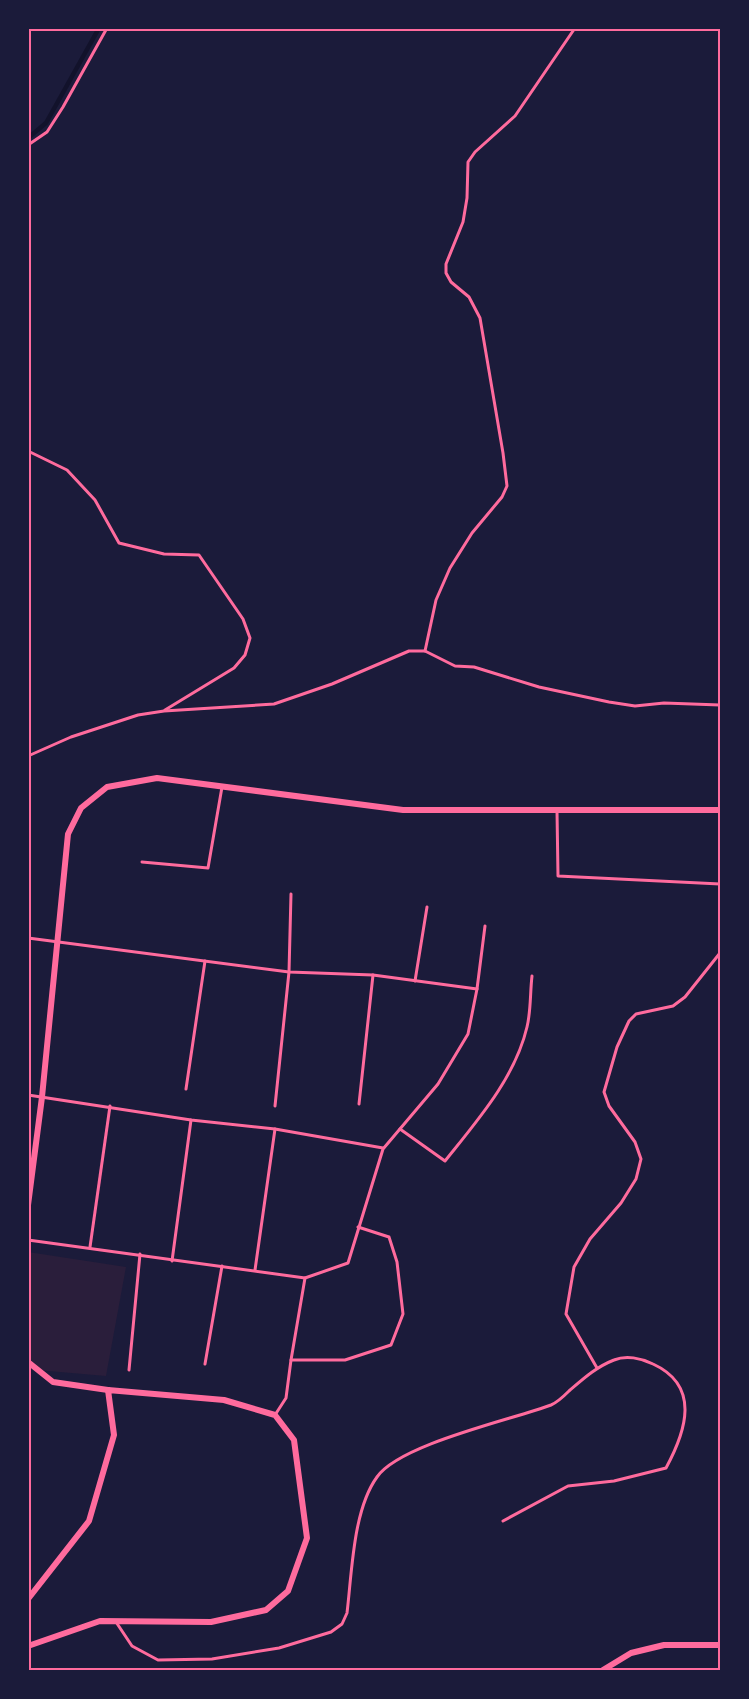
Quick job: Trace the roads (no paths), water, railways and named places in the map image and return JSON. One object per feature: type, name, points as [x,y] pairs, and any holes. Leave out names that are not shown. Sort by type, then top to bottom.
[{"type":"street","points":[[28,1205],[42,1096],[68,834],[81,808],[107,787],[158,778],[403,810],[720,810]]},
{"type":"street","points":[[28,1362],[53,1382],[108,1390],[224,1400],[275,1415],[294,1440],[307,1538],[288,1591],[266,1610],[211,1622],[100,1621],[28,1646]]},
{"type":"street","points":[[28,1599],[89,1521],[114,1435],[108,1390]]},
{"type":"street","points":[[603,1671],[631,1653],[664,1645],[720,1645]]},
{"type":"lane","points":[[28,145],[47,132],[107,28]]},
{"type":"lane","points":[[425,651],[436,600],[450,568],[472,533],[507,486],[480,318],[469,297],[451,282],[446,273],[446,264],[463,222],[467,198],[468,162],[475,152],[515,116],[575,28]]},
{"type":"lane","points":[[28,451],[67,470],[95,500],[119,543],[164,554],[199,555],[243,619],[250,638],[245,655],[234,668],[164,711]]},
{"type":"lane","points":[[28,756],[71,736],[138,715],[164,711],[274,704],[332,684],[409,651],[425,651],[455,666],[474,667],[539,687],[609,702],[635,706],[664,703],[720,705]]},
{"type":"lane","points":[[142,862],[208,868],[222,787]]},
{"type":"lane","points":[[557,810],[558,876],[720,884]]},
{"type":"lane","points":[[275,1106],[289,972],[291,894]]},
{"type":"lane","points":[[415,981],[427,907]]},
{"type":"lane","points":[[28,1240],[305,1278],[348,1263],[383,1149],[438,1084],[468,1034],[477,989],[485,926]]},
{"type":"lane","points":[[28,938],[289,972],[373,975],[477,989]]},
{"type":"lane","points":[[597,1368],[566,1314],[574,1267],[590,1239],[636,1179],[641,1159],[635,1142],[609,1106],[604,1092],[617,1047],[628,1022],[636,1014],[673,1006],[685,997],[720,953]]},
{"type":"lane","points":[[186,1089],[205,961]]},
{"type":"lane","points":[[359,1104],[373,975]]},
{"type":"lane","points":[[400,1129],[446,1161],[480,1117],[511,1068],[527,1027],[532,976]]},
{"type":"lane","points":[[28,1095],[191,1120],[275,1129],[383,1149]]},
{"type":"lane","points":[[90,1248],[110,1106]]},
{"type":"lane","points":[[172,1261],[191,1120]]},
{"type":"lane","points":[[255,1270],[275,1129]]},
{"type":"lane","points":[[291,1360],[345,1360],[391,1345],[403,1314],[397,1262],[389,1237],[358,1227]]},
{"type":"lane","points":[[129,1370],[140,1254]]},
{"type":"lane","points":[[205,1364],[222,1266]]},
{"type":"lane","points":[[275,1415],[286,1398],[305,1278]]},
{"type":"lane","points":[[115,1620],[132,1646],[158,1660],[212,1659],[279,1648],[331,1632],[342,1624],[347,1613],[360,1510],[377,1476],[390,1465],[424,1446],[555,1404],[597,1368],[616,1359],[640,1358],[658,1366],[672,1377],[681,1389],[685,1403],[685,1420],[677,1448],[666,1468],[614,1481],[568,1486],[502,1521]]},
{"type":"waterway","points":[[28,138],[46,123],[99,28]]}]
